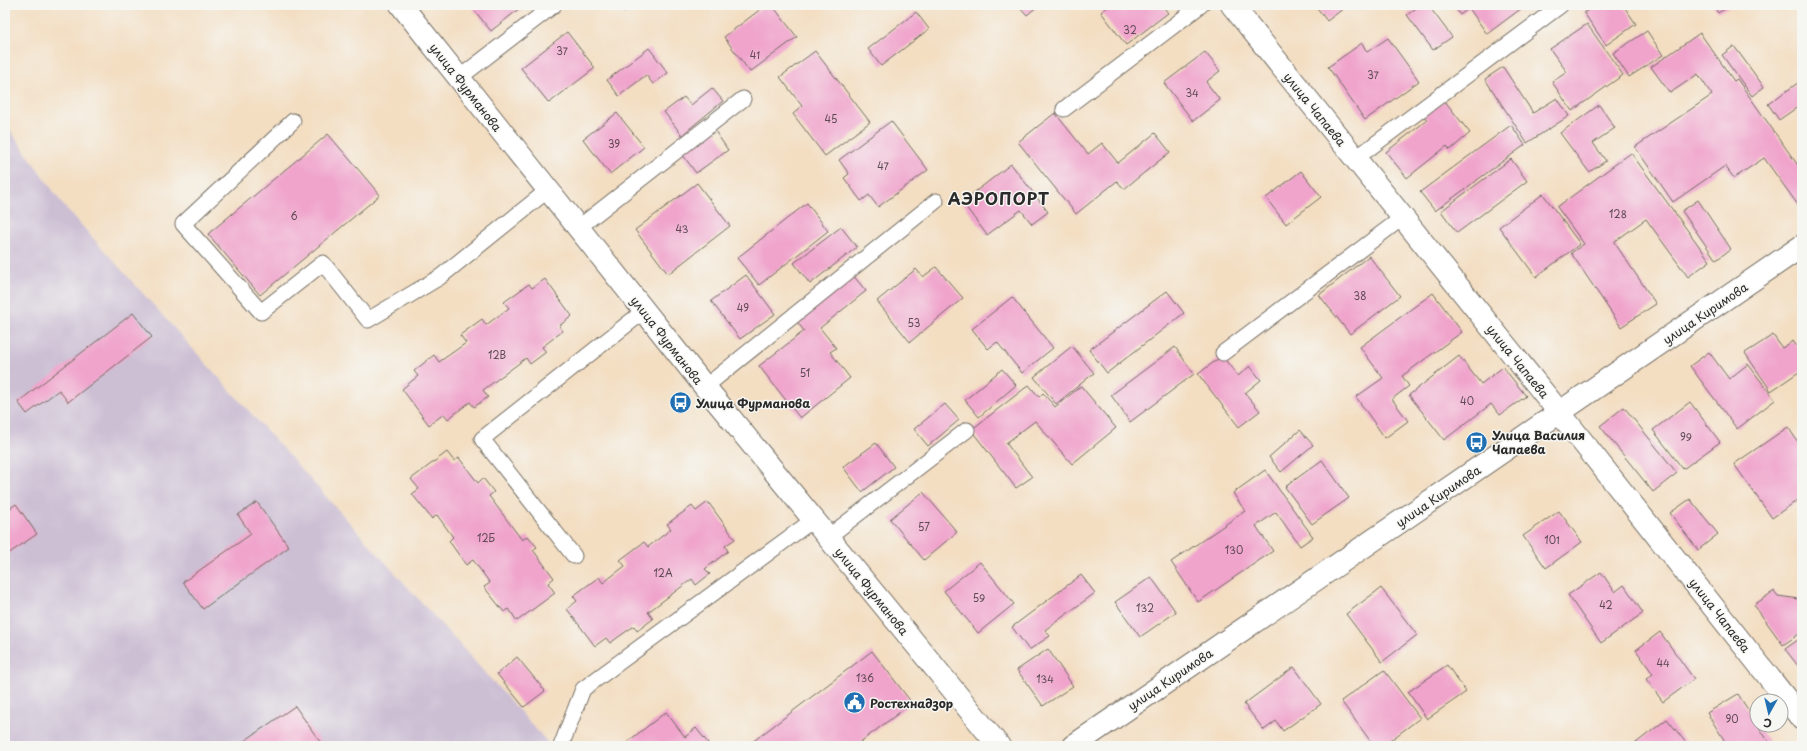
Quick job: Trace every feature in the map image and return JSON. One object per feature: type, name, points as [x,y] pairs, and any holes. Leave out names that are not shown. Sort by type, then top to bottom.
[{"type":"street","name":"улица Фурманова","points":[[401,5],[705,387],[999,746]]},
{"type":"street","name":"улица Чапаева","points":[[1232,5],[1402,218],[1560,412],[1802,719]]},
{"type":"street","name":"улица Киримова","points":[[1073,746],[1802,246]]},
{"type":"lane","points":[[459,78],[554,5]]},
{"type":"lane","points":[[1064,110],[1201,5]]},
{"type":"lane","points":[[1355,159],[1561,5]]},
{"type":"lane","points":[[578,228],[743,99]]},
{"type":"lane","points":[[293,121],[183,224],[261,312],[323,263],[368,320],[440,277],[548,190]]},
{"type":"lane","points":[[705,387],[936,201]]},
{"type":"lane","points":[[1223,353],[1402,218]]},
{"type":"lane","points":[[574,556],[482,439],[644,311]]},
{"type":"lane","points":[[828,537],[967,430]]},
{"type":"lane","points":[[561,746],[583,689],[813,520]]},
{"type":"shaded area","points":[[5,123],[64,206],[551,746],[5,746]]},
{"type":"building","points":[[470,5],[524,5],[491,31]]},
{"type":"building","points":[[618,5],[632,5],[623,12]]},
{"type":"building","points":[[766,5],[772,5],[797,37],[750,72],[724,37]]},
{"type":"building","points":[[1018,5],[1039,5],[1027,15]]},
{"type":"building","points":[[1110,5],[1162,5],[1168,13],[1126,45],[1101,12]]},
{"type":"building","points":[[1315,5],[1348,5],[1327,21]]},
{"type":"building","points":[[1420,5],[1428,5],[1452,37],[1433,50],[1407,15]]},
{"type":"building","points":[[1453,5],[1526,5],[1487,34],[1469,8],[1460,15]]},
{"type":"building","points":[[1595,5],[1623,5],[1636,24],[1606,45],[1584,13]]},
{"type":"building","points":[[1713,5],[1731,5],[1718,13]]},
{"type":"building","points":[[916,12],[929,29],[881,66],[868,49]]},
{"type":"building","points":[[1587,24],[1623,75],[1572,111],[1552,82],[1567,72],[1550,49]]},
{"type":"building","points":[[1647,31],[1663,55],[1629,77],[1613,53]]},
{"type":"building","points":[[567,32],[595,68],[549,103],[521,68]]},
{"type":"building","points":[[1700,33],[1734,81],[1737,79],[1802,171],[1802,203],[1798,205],[1764,158],[1734,178],[1725,166],[1673,202],[1635,147],[1712,95],[1698,74],[1670,93],[1651,67]]},
{"type":"building","points":[[1388,38],[1419,81],[1365,120],[1328,67],[1362,43],[1367,52]]},
{"type":"building","points":[[1734,46],[1764,87],[1752,96],[1722,55]]},
{"type":"building","points":[[649,48],[668,73],[653,84],[646,75],[619,96],[607,80]]},
{"type":"building","points":[[815,51],[870,122],[825,156],[793,114],[802,106],[780,77]]},
{"type":"building","points":[[1205,52],[1220,71],[1206,82],[1220,100],[1193,121],[1164,83]]},
{"type":"building","points":[[1503,67],[1533,113],[1557,98],[1569,116],[1527,143],[1485,79]]},
{"type":"building","points":[[1802,80],[1802,104],[1779,120],[1768,104]]},
{"type":"building","points":[[712,88],[723,101],[682,135],[664,112],[684,97],[691,105]]},
{"type":"building","points":[[1444,100],[1470,133],[1450,150],[1447,146],[1407,178],[1386,152],[1427,120],[1424,116]]},
{"type":"building","points":[[1599,105],[1615,128],[1593,143],[1606,161],[1589,172],[1560,133]]},
{"type":"building","points":[[617,113],[644,147],[610,174],[583,139]]},
{"type":"building","points":[[1055,113],[1088,154],[1102,143],[1118,163],[1155,133],[1170,152],[1124,189],[1117,181],[1076,214],[1018,142]]},
{"type":"building","points":[[891,121],[928,170],[878,207],[869,195],[861,201],[844,178],[849,174],[839,160]]},
{"type":"building","points":[[1511,125],[1525,145],[1435,211],[1420,192]]},
{"type":"building","points":[[713,128],[728,150],[696,173],[680,151]]},
{"type":"building","points":[[328,134],[380,195],[260,295],[208,234]]},
{"type":"building","points":[[1631,153],[1710,261],[1688,277],[1646,219],[1614,242],[1656,304],[1621,327],[1571,253],[1584,244],[1557,207]]},
{"type":"building","points":[[1511,159],[1527,181],[1457,233],[1441,211]]},
{"type":"building","points":[[1011,164],[1048,212],[1032,224],[1021,210],[987,235],[962,202]]},
{"type":"building","points":[[1301,171],[1321,197],[1286,224],[1266,198]]},
{"type":"building","points":[[697,183],[730,226],[668,274],[635,230]]},
{"type":"building","points":[[1543,194],[1580,244],[1536,277],[1499,227]]},
{"type":"building","points":[[1698,200],[1731,249],[1716,260],[1682,211]]},
{"type":"building","points":[[807,203],[828,231],[759,285],[737,258]]},
{"type":"building","points":[[841,227],[857,247],[810,284],[794,263]]},
{"type":"building","points":[[1369,256],[1400,296],[1350,334],[1319,295]]},
{"type":"building","points":[[936,267],[963,298],[910,342],[877,301],[916,269],[923,277]]},
{"type":"building","points":[[852,274],[866,291],[820,328],[836,348],[830,352],[850,378],[800,418],[759,366],[804,331],[795,319]]},
{"type":"building","points":[[746,275],[775,314],[740,339],[711,301]]},
{"type":"building","points":[[545,279],[572,316],[559,326],[563,331],[542,347],[546,352],[530,364],[526,358],[483,390],[488,397],[474,407],[470,402],[448,419],[444,414],[429,425],[402,389],[418,376],[414,371],[434,355],[439,362],[466,343],[460,335],[482,319],[486,325],[509,308],[504,302],[529,284],[532,288]]},
{"type":"building","points":[[1167,291],[1184,313],[1107,373],[1089,350]]},
{"type":"building","points":[[1433,293],[1462,332],[1402,376],[1409,386],[1392,399],[1408,421],[1385,438],[1356,397],[1383,378],[1360,347]]},
{"type":"building","points":[[1012,297],[1053,348],[1022,373],[997,342],[988,349],[972,329]]},
{"type":"building","points":[[133,313],[152,337],[68,402],[59,390],[27,414],[18,402]]},
{"type":"building","points":[[1773,335],[1782,348],[1793,341],[1802,354],[1802,370],[1771,391],[1745,353]]},
{"type":"building","points":[[1072,346],[1094,373],[1056,404],[1034,377]]},
{"type":"building","points":[[1175,347],[1194,374],[1130,422],[1111,395]]},
{"type":"building","points":[[1709,352],[1729,379],[1748,364],[1775,400],[1737,429],[1690,366]]},
{"type":"building","points":[[1222,356],[1238,376],[1250,366],[1261,380],[1245,393],[1260,411],[1239,427],[1198,374]]},
{"type":"building","points":[[1459,356],[1481,384],[1503,367],[1526,396],[1500,415],[1491,404],[1444,440],[1409,395]]},
{"type":"building","points":[[1002,369],[1016,385],[979,417],[965,400]]},
{"type":"building","points":[[1029,385],[1039,397],[1043,393],[1055,407],[1081,386],[1116,428],[1072,464],[1035,421],[1006,443],[1032,477],[1016,488],[971,430]]},
{"type":"building","points":[[1690,402],[1720,442],[1683,469],[1653,430]]},
{"type":"building","points":[[945,404],[959,420],[928,446],[914,429]]},
{"type":"building","points":[[1624,407],[1677,473],[1653,492],[1600,426]]},
{"type":"building","points":[[1788,427],[1802,448],[1802,497],[1772,518],[1734,464]]},
{"type":"building","points":[[1300,430],[1313,445],[1281,472],[1269,457]]},
{"type":"building","points":[[876,443],[894,467],[862,492],[843,467]]},
{"type":"building","points":[[447,452],[454,461],[459,458],[478,483],[483,478],[494,492],[489,496],[522,540],[528,536],[537,547],[533,550],[554,578],[548,583],[555,593],[517,621],[509,609],[504,612],[484,587],[490,583],[473,560],[466,565],[449,541],[453,537],[437,515],[432,519],[412,494],[419,489],[411,479]]},
{"type":"building","points":[[1322,460],[1349,498],[1312,524],[1285,487]]},
{"type":"building","points":[[1265,470],[1313,537],[1300,546],[1276,512],[1256,526],[1273,551],[1198,602],[1171,562],[1245,511],[1233,493]]},
{"type":"building","points":[[923,492],[957,532],[924,560],[890,519]]},
{"type":"building","points":[[1690,499],[1718,534],[1698,550],[1670,513]]},
{"type":"building","points":[[257,502],[289,547],[203,609],[183,582],[251,534],[238,515]]},
{"type":"building","points":[[708,502],[735,539],[725,546],[728,551],[705,569],[710,574],[696,585],[692,579],[648,612],[653,619],[637,631],[634,626],[610,643],[606,638],[595,646],[567,609],[577,601],[573,596],[599,577],[603,583],[625,566],[620,560],[644,542],[648,547],[671,529],[667,524],[692,506],[696,511]]},
{"type":"building","points":[[16,504],[37,534],[5,556],[5,512]]},
{"type":"building","points":[[1559,511],[1582,542],[1546,568],[1523,536]]},
{"type":"building","points":[[980,562],[1014,604],[978,633],[944,591]]},
{"type":"building","points":[[1601,572],[1615,592],[1624,585],[1643,613],[1601,643],[1568,595]]},
{"type":"building","points":[[1081,575],[1095,593],[1045,630],[1050,636],[1029,650],[1012,627]]},
{"type":"building","points":[[1151,577],[1176,612],[1140,637],[1115,602]]},
{"type":"building","points":[[1381,588],[1417,635],[1382,662],[1346,614]]},
{"type":"building","points":[[1774,591],[1778,596],[1799,599],[1802,597],[1802,632],[1783,645],[1754,605]]},
{"type":"building","points":[[1660,632],[1694,679],[1663,702],[1646,679],[1653,674],[1636,650]]},
{"type":"building","points":[[1802,637],[1802,671],[1785,649]]},
{"type":"building","points":[[1048,649],[1073,686],[1043,706],[1017,670]]},
{"type":"building","points":[[872,651],[912,703],[855,746],[747,746]]},
{"type":"building","points":[[517,657],[545,691],[524,707],[497,674]]},
{"type":"building","points":[[1447,665],[1466,692],[1427,719],[1408,692]]},
{"type":"building","points":[[1294,667],[1321,704],[1283,731],[1276,721],[1264,730],[1244,704]]},
{"type":"building","points":[[1384,670],[1420,718],[1383,746],[1374,746],[1341,701]]},
{"type":"building","points":[[1738,694],[1749,711],[1749,733],[1763,733],[1768,741],[1759,746],[1728,746],[1707,713]]},
{"type":"building","points":[[295,706],[323,746],[237,746]]},
{"type":"building","points":[[666,712],[685,737],[696,728],[708,743],[704,746],[622,746]]},
{"type":"building","points":[[1667,719],[1687,744],[1684,746],[1632,746]]},
{"type":"place","name":"Улица Фурманова","points":[[680,403]]},
{"type":"place","name":"Улица Василия Чапаева","points":[[1476,442]]},
{"type":"place","name":"Ростехнадзор","points":[[854,703]]},
{"type":"district","name":"АЭРОПОРТ","points":[[999,198]]}]
